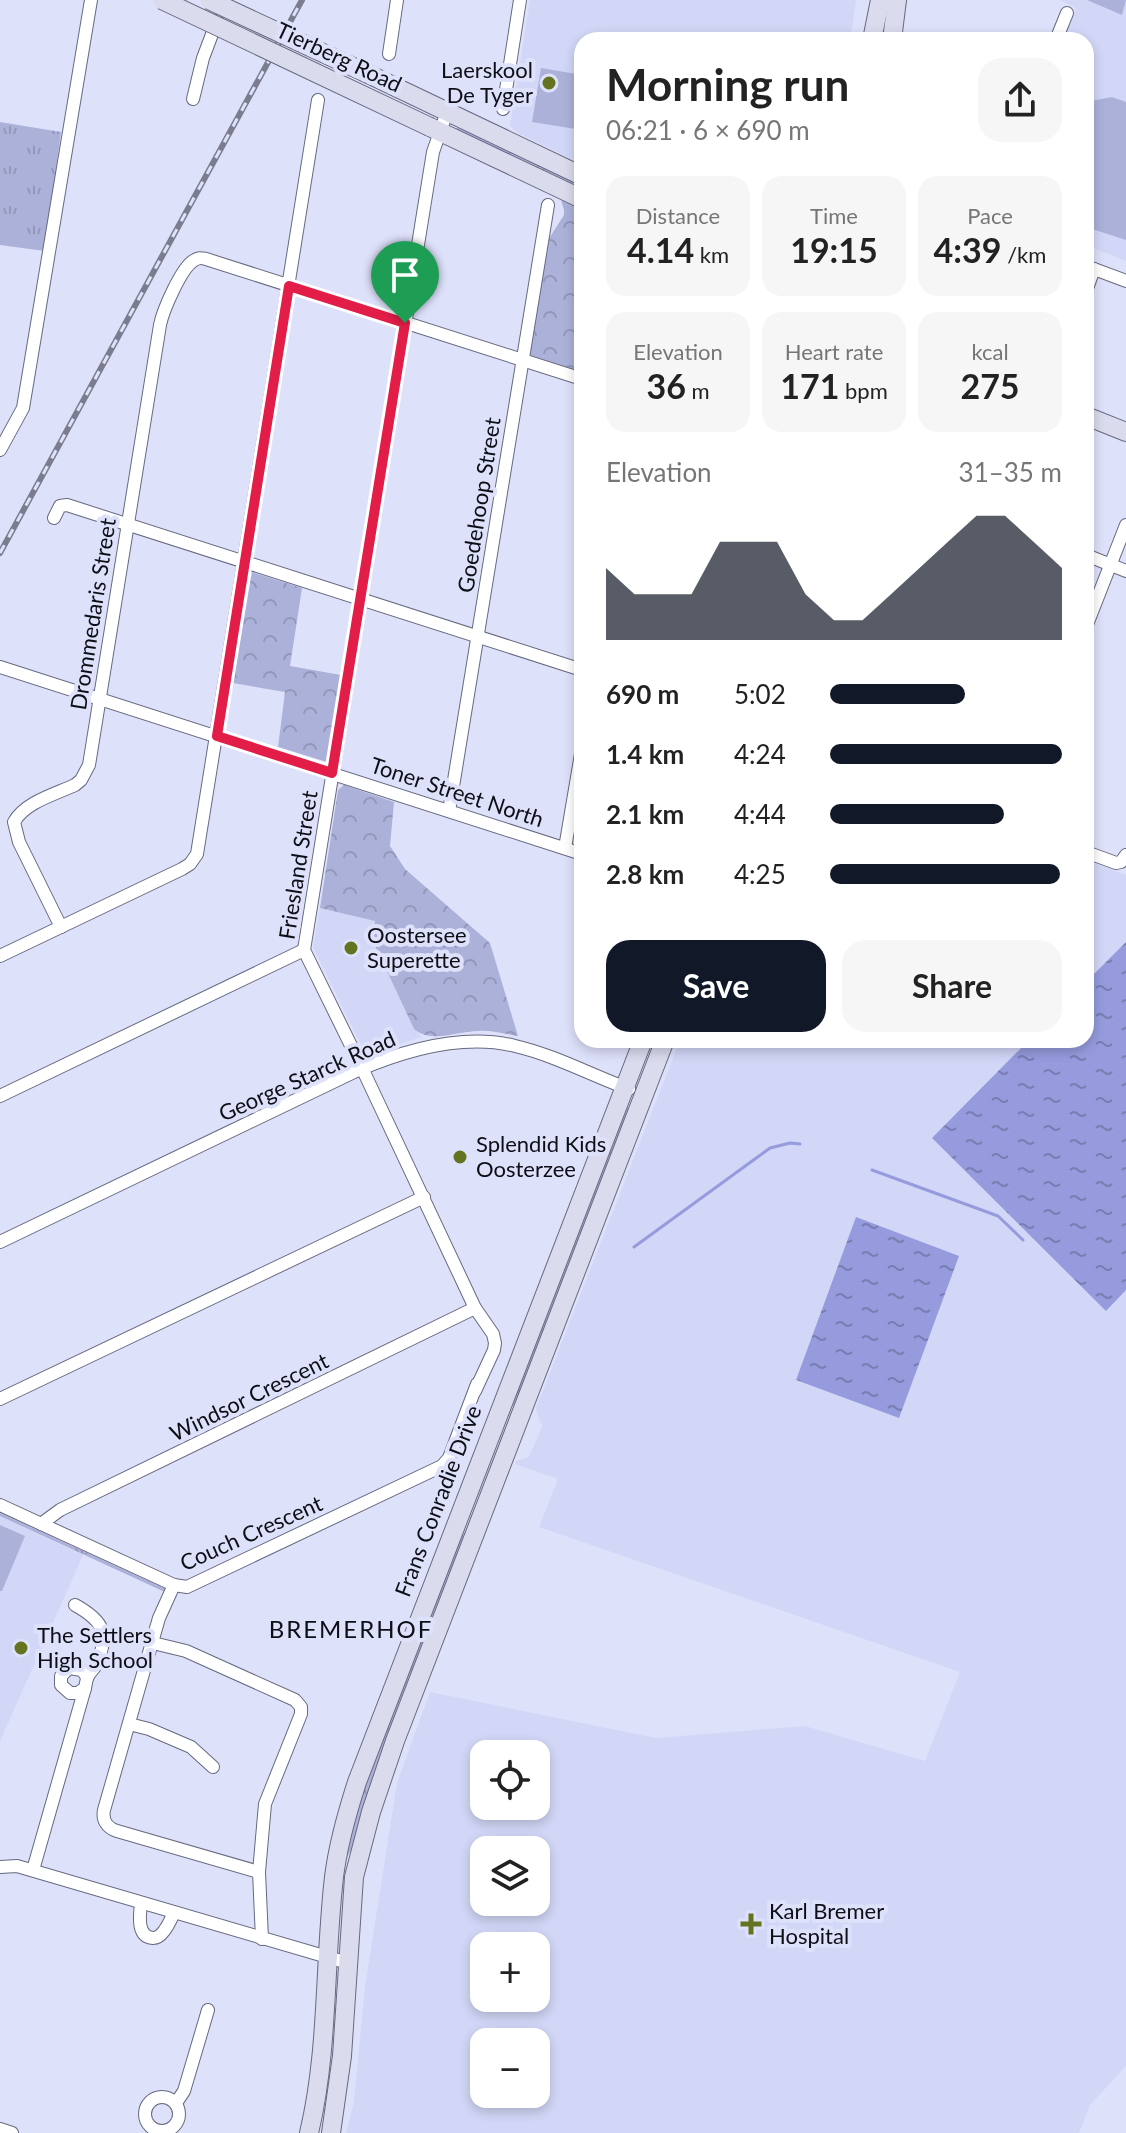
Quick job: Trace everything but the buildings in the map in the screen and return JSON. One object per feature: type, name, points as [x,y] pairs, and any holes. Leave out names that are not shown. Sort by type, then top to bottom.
[{"type":"main road","name":"Tierberg Road","points":[[162,0],[574,195]]},
{"type":"main road","name":"Tierberg Road","points":[[209,0],[574,172]]},
{"type":"main road","points":[[874,32],[880,0]]},
{"type":"main road","points":[[893,32],[897,0]]},
{"type":"main road","points":[[1094,419],[1126,432]]},
{"type":"main road","name":"Frans Conradie Drive","points":[[309,2133],[320,2073],[331,1912],[339,1848],[357,1782],[640,1048]]},
{"type":"main road","name":"Frans Conradie Drive","points":[[331,2133],[342,2056],[354,1877],[371,1812],[519,1414],[662,1048]]},
{"type":"street","points":[[0,450],[23,408],[91,0]]},
{"type":"street","points":[[193,99],[209,38],[227,0]]},
{"type":"street","points":[[389,54],[397,0]]},
{"type":"street","points":[[503,109],[520,0]]},
{"type":"street","points":[[1059,32],[1067,13]]},
{"type":"street","points":[[0,956],[182,869],[194,859],[199,847],[318,100]]},
{"type":"street","name":"Friesland Street","points":[[442,110],[435,129],[304,950],[478,1312]]},
{"type":"street","name":"Goedehoop Street","points":[[449,811],[548,205]]},
{"type":"street","name":"Drommedaris Street","points":[[61,927],[19,842],[14,822],[29,807],[75,785],[89,765],[162,314],[189,265],[197,259],[206,259],[289,286]]},
{"type":"street","points":[[1094,269],[1126,281]]},
{"type":"street","points":[[289,286],[574,376]]},
{"type":"street","points":[[54,518],[64,505],[574,667]]},
{"type":"street","points":[[1094,607],[1126,525]]},
{"type":"street","points":[[1094,558],[1126,571]]},
{"type":"street","name":"Toner Street North","points":[[0,667],[574,851]]},
{"type":"street","points":[[565,848],[574,795]]},
{"type":"street","points":[[1094,855],[1113,862],[1121,862],[1126,855]]},
{"type":"street","points":[[0,1096],[304,950]]},
{"type":"street","name":"George Starck Road","points":[[0,1242],[362,1068],[424,1048],[489,1042],[512,1045],[540,1053],[644,1095]]},
{"type":"street","points":[[0,1399],[424,1197]]},
{"type":"street","name":"Couch Crescent","points":[[0,1505],[174,1585],[194,1585],[439,1468],[449,1458],[490,1346],[478,1312]]},
{"type":"street","name":"Windsor Crescent","points":[[41,1524],[60,1510],[478,1312]]},
{"type":"street","points":[[174,1585],[159,1618],[104,1818],[108,1826],[117,1831],[259,1872]]},
{"type":"street","points":[[33,1870],[79,1712],[82,1686],[97,1663],[104,1634],[97,1620],[75,1605]]},
{"type":"street","points":[[153,1643],[186,1651],[295,1700],[301,1707],[301,1714],[265,1804],[259,1872],[262,1939]]},
{"type":"street","points":[[129,1724],[191,1747],[213,1767]]},
{"type":"street","points":[[0,1867],[17,1866],[33,1870],[348,1963]]},
{"type":"street","points":[[141,1903],[140,1928],[149,1937],[161,1935],[174,1913]]},
{"type":"street","points":[[176,2103],[163,2097],[149,2103],[145,2118],[154,2131],[175,2125],[179,2115],[176,2103],[184,2091],[208,2010]]},
{"type":"street","points":[[0,2129],[12,2133]]},
{"type":"shaded area","name":"Laerskool De Tyger","points":[[530,0],[856,0],[851,32],[574,32],[574,160],[518,133],[510,126]]},
{"type":"shaded area","points":[[1060,0],[1126,0],[1126,261],[1094,248],[1094,32],[1067,32],[1076,8]]},
{"type":"shaded area","points":[[1094,863],[1126,875],[1126,2066],[1090,2105],[1079,2133],[346,2133],[354,2102],[365,1987],[397,1783],[430,1692],[656,1738],[805,1726],[925,1761],[960,1672],[539,1527],[558,1479],[515,1464],[529,1457],[543,1424],[536,1408],[677,1048],[1094,1048]]},
{"type":"shaded area","points":[[320,908],[375,920],[372,939],[414,1029],[422,1037],[376,1051],[361,1045],[313,947]]},
{"type":"shaded area","name":"The Settlers High School","points":[[0,1516],[83,1555],[0,1741]]},
{"type":"green space","points":[[1087,0],[1126,0],[1122,15]]},
{"type":"green space","points":[[541,68],[574,74],[574,129],[532,122]]},
{"type":"green space","points":[[1112,97],[1126,102],[1126,240],[1094,230],[1094,100]]},
{"type":"green space","points":[[0,122],[61,132],[45,251],[0,245]]},
{"type":"green space","points":[[453,128],[464,128],[574,179],[574,186]]},
{"type":"green space","points":[[561,200],[574,206],[574,369],[529,355],[548,240],[564,210]]},
{"type":"green space","points":[[252,572],[302,588],[290,666],[341,675],[327,762],[278,747],[285,692],[233,683]]},
{"type":"green space","points":[[344,785],[394,802],[390,846],[405,869],[490,943],[518,1036],[483,1031],[429,1036],[414,1029],[372,939],[375,921],[320,908],[338,790]]},
{"type":"green space","points":[[627,1107],[630,1108],[516,1405],[513,1405],[511,1404]]},
{"type":"green space","points":[[499,1446],[344,1864],[366,1783],[394,1703]]},
{"type":"green space","points":[[0,1513],[166,1589],[167,1593],[0,1516]]},
{"type":"green space","points":[[0,1525],[25,1536],[2,1591],[0,1591]]},
{"type":"water","points":[[1126,942],[1126,1290],[1106,1311],[932,1138],[1021,1048],[1094,1048],[1094,974]]},
{"type":"water","points":[[856,1217],[959,1256],[899,1418],[796,1380]]},
{"type":"waterway","points":[[634,1247],[770,1148],[800,1144]]},
{"type":"waterway","points":[[872,1170],[998,1216],[1023,1240]]},
{"type":"railway","points":[[0,553],[302,0]]},
{"type":"place","name":"Laerskool De Tyger","points":[[549,83]]},
{"type":"place","name":"Oostersee Superette","points":[[351,948]]},
{"type":"place","name":"Splendid Kids Oosterzee","points":[[460,1157]]},
{"type":"place","name":"The Settlers High School","points":[[21,1648]]},
{"type":"place","name":"Karl Bremer Hospital","points":[[751,1924]]},
{"type":"district","name":"BREMERHOF","points":[[351,1630]]},
{"type":"route","points":[[289,286],[405,323],[333,766],[332,773],[217,736],[289,286]]}]
